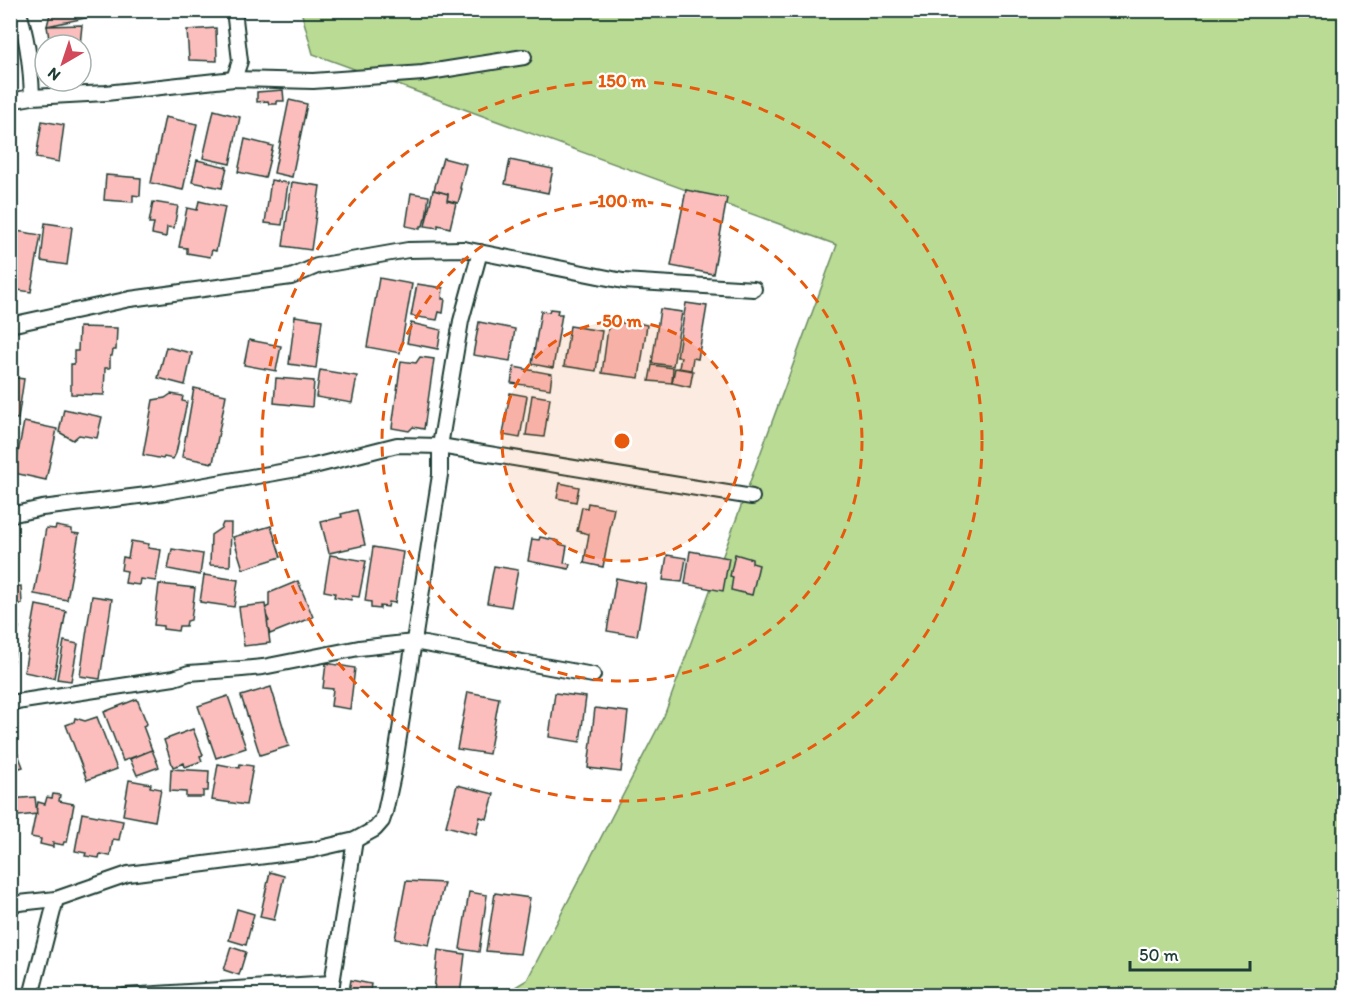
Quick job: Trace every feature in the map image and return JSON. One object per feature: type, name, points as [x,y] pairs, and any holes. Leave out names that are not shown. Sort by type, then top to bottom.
[{"type":"street","points":[[18,10],[31,71],[32,97]]},
{"type":"street","points":[[234,10],[240,61],[234,79]]},
{"type":"street","points":[[10,101],[32,97],[105,93],[234,79],[314,81],[423,73],[524,57]]},
{"type":"street","points":[[10,325],[130,299],[291,276],[317,266],[408,250],[464,249],[623,281],[754,289]]},
{"type":"street","points":[[10,904],[56,899],[128,874],[312,850],[355,840],[375,830],[382,821],[386,812],[397,753],[440,475],[440,446],[461,321],[480,252]]},
{"type":"street","points":[[10,515],[42,508],[155,494],[314,466],[397,445],[440,446],[752,497]]},
{"type":"street","points":[[10,703],[174,678],[189,673],[253,668],[359,648],[414,642],[593,675]]},
{"type":"street","points":[[125,996],[331,989],[355,840]]},
{"type":"street","points":[[31,996],[56,899]]},
{"type":"green space","points":[[301,11],[1344,11],[1344,995],[502,995],[527,980],[664,716],[837,245],[313,54]]},
{"type":"building","points":[[51,10],[88,10],[90,17],[47,26]]},
{"type":"building","points":[[82,25],[81,33],[48,33],[47,26]]},
{"type":"building","points":[[216,28],[217,61],[189,60],[187,30]]},
{"type":"building","points":[[283,90],[284,101],[277,101],[277,104],[269,104],[268,101],[257,102],[257,92]]},
{"type":"building","points":[[289,100],[307,104],[292,177],[274,173]]},
{"type":"building","points":[[214,110],[240,117],[230,164],[203,158]]},
{"type":"building","points":[[165,117],[197,124],[183,190],[151,183]]},
{"type":"building","points":[[42,121],[64,125],[59,162],[36,158]]},
{"type":"building","points":[[245,139],[273,146],[265,178],[238,172]]},
{"type":"building","points":[[443,158],[466,164],[458,203],[447,200],[448,194],[434,190]]},
{"type":"building","points":[[197,160],[227,167],[222,188],[192,182]]},
{"type":"building","points":[[510,160],[553,169],[548,193],[505,184]]},
{"type":"building","points":[[106,175],[141,178],[140,196],[133,195],[133,202],[104,200]]},
{"type":"building","points":[[271,180],[288,183],[282,225],[265,223]]},
{"type":"building","points":[[292,182],[320,186],[311,250],[283,246]]},
{"type":"building","points":[[433,190],[448,194],[447,201],[456,203],[450,228],[438,225],[438,228],[425,226]]},
{"type":"building","points":[[686,190],[727,198],[713,274],[671,266]]},
{"type":"building","points":[[411,193],[429,196],[426,218],[420,229],[406,226]]},
{"type":"building","points":[[199,201],[225,207],[216,251],[212,250],[210,257],[187,253],[187,248],[179,247],[187,208],[197,210]]},
{"type":"building","points":[[153,202],[178,206],[174,228],[167,227],[166,237],[152,234],[154,223],[149,223]]},
{"type":"building","points":[[45,223],[72,227],[67,265],[41,261]]},
{"type":"building","points":[[10,230],[41,235],[31,292],[18,290],[17,296],[10,295]]},
{"type":"building","points":[[379,278],[412,284],[400,353],[367,347]]},
{"type":"building","points":[[417,284],[443,288],[442,299],[445,299],[443,313],[439,312],[437,320],[411,316]]},
{"type":"building","points":[[686,303],[707,306],[698,359],[693,358],[691,370],[679,368],[681,357],[677,357]]},
{"type":"building","points":[[550,309],[558,310],[557,314],[562,314],[553,368],[532,364],[541,311],[549,312]]},
{"type":"building","points":[[660,309],[682,312],[673,366],[652,363]]},
{"type":"building","points":[[295,316],[322,320],[316,368],[289,364]]},
{"type":"building","points":[[609,321],[647,325],[639,378],[602,373]]},
{"type":"building","points":[[479,322],[515,329],[510,361],[473,355]]},
{"type":"building","points":[[411,323],[441,330],[438,349],[407,343]]},
{"type":"building","points":[[570,326],[602,331],[596,371],[564,366]]},
{"type":"building","points":[[79,327],[117,328],[116,350],[113,350],[110,356],[110,368],[105,368],[104,395],[71,394],[71,364],[74,364],[74,351],[78,351]]},
{"type":"building","points":[[249,340],[281,346],[276,371],[244,365]]},
{"type":"building","points":[[166,347],[192,353],[185,385],[158,378]]},
{"type":"building","points":[[420,357],[434,359],[424,429],[413,427],[409,431],[392,428],[401,361],[416,363]]},
{"type":"building","points":[[652,365],[673,368],[672,383],[649,381]]},
{"type":"building","points":[[514,367],[552,374],[550,389],[511,383]]},
{"type":"building","points":[[675,368],[693,371],[690,387],[672,383]]},
{"type":"building","points":[[320,370],[357,376],[352,403],[316,397]]},
{"type":"building","points":[[10,377],[24,379],[18,419],[10,418]]},
{"type":"building","points":[[276,378],[314,381],[312,407],[274,403]]},
{"type":"building","points":[[194,388],[226,395],[213,463],[182,457]]},
{"type":"building","points":[[510,393],[527,396],[520,438],[503,435]]},
{"type":"building","points":[[171,394],[183,396],[182,401],[187,402],[176,453],[173,459],[143,455],[153,400],[165,398]]},
{"type":"building","points":[[532,395],[550,398],[544,437],[526,435]]},
{"type":"building","points":[[64,409],[102,417],[97,438],[79,435],[73,440],[59,432]]},
{"type":"building","points":[[24,422],[57,429],[46,480],[14,473]]},
{"type":"building","points":[[560,483],[579,487],[576,502],[557,498]]},
{"type":"building","points":[[588,503],[614,508],[603,567],[584,563],[589,534],[577,531],[582,507],[587,508]]},
{"type":"building","points":[[357,510],[365,545],[329,553],[321,522],[342,517],[341,514]]},
{"type":"building","points":[[223,523],[231,523],[230,566],[210,565],[211,535],[221,528]]},
{"type":"building","points":[[56,526],[72,529],[72,533],[79,534],[67,600],[34,594],[46,528],[55,529]]},
{"type":"building","points":[[271,526],[281,557],[243,569],[233,537]]},
{"type":"building","points":[[540,537],[559,541],[559,544],[567,546],[564,563],[570,564],[569,569],[528,561],[532,539],[539,540]]},
{"type":"building","points":[[131,541],[149,544],[148,548],[161,550],[156,581],[140,579],[139,585],[125,583],[127,571],[121,570],[123,557],[128,558]]},
{"type":"building","points":[[373,547],[403,552],[395,603],[389,602],[388,607],[380,606],[380,609],[371,608],[371,602],[365,601]]},
{"type":"building","points":[[172,549],[203,554],[200,575],[168,569]]},
{"type":"building","points":[[690,551],[729,558],[723,591],[685,584]]},
{"type":"building","points":[[735,554],[752,559],[752,563],[759,565],[752,595],[731,590],[733,577],[730,576]]},
{"type":"building","points":[[330,555],[366,561],[359,597],[352,596],[351,600],[334,597],[335,593],[324,591]]},
{"type":"building","points":[[667,555],[686,558],[682,582],[663,580]]},
{"type":"building","points":[[494,566],[518,570],[511,607],[487,603]]},
{"type":"building","points":[[204,575],[238,580],[234,607],[200,602]]},
{"type":"building","points":[[616,578],[646,584],[637,636],[607,631]]},
{"type":"building","points":[[298,581],[313,617],[270,634],[266,623],[269,621],[263,609],[269,606],[269,593]]},
{"type":"building","points":[[159,584],[195,588],[191,620],[187,621],[186,626],[179,626],[178,631],[154,625]]},
{"type":"building","points":[[21,586],[22,604],[10,604],[10,587]]},
{"type":"building","points":[[92,596],[112,599],[100,679],[80,676]]},
{"type":"building","points":[[265,604],[270,643],[244,646],[239,607]]},
{"type":"building","points":[[36,605],[66,611],[54,678],[24,672]]},
{"type":"building","points":[[10,625],[19,627],[10,676]]},
{"type":"building","points":[[64,641],[78,644],[71,681],[57,679]]},
{"type":"building","points":[[326,663],[355,668],[350,709],[331,706],[333,689],[323,688]]},
{"type":"building","points":[[271,687],[289,746],[260,755],[241,696]]},
{"type":"building","points":[[468,692],[499,698],[489,754],[457,749]]},
{"type":"building","points":[[555,693],[586,697],[580,742],[549,737]]},
{"type":"building","points":[[228,696],[246,748],[216,758],[198,706]]},
{"type":"building","points":[[137,699],[147,724],[143,726],[152,750],[123,761],[104,712]]},
{"type":"building","points":[[595,708],[628,712],[621,772],[588,768]]},
{"type":"building","points":[[97,717],[117,769],[87,780],[66,725],[74,722],[75,718],[85,721]]},
{"type":"building","points":[[193,729],[203,755],[200,756],[202,761],[185,767],[184,763],[173,767],[164,740]]},
{"type":"building","points":[[152,750],[159,767],[137,775],[130,759]]},
{"type":"building","points":[[10,753],[12,757],[18,754],[23,767],[10,771]]},
{"type":"building","points":[[218,764],[239,768],[240,764],[253,766],[246,805],[212,800]]},
{"type":"building","points":[[171,769],[209,771],[208,791],[203,791],[203,797],[186,797],[186,792],[170,791]]},
{"type":"building","points":[[129,780],[151,784],[150,787],[161,789],[155,821],[123,815]]},
{"type":"building","points":[[457,785],[494,794],[487,819],[480,817],[476,834],[446,826]]},
{"type":"building","points":[[53,794],[60,795],[59,801],[74,804],[67,842],[63,845],[53,843],[53,847],[40,844],[41,839],[31,837],[38,802],[45,804],[47,797],[52,798]]},
{"type":"building","points":[[35,797],[37,814],[10,817],[10,799]]},
{"type":"building","points":[[82,813],[123,821],[119,840],[113,839],[110,856],[100,854],[99,858],[85,856],[86,853],[75,851]]},
{"type":"building","points":[[270,872],[284,876],[274,920],[260,917]]},
{"type":"building","points":[[406,881],[444,883],[429,945],[395,939]]},
{"type":"building","points":[[469,892],[487,895],[479,952],[460,949]]},
{"type":"building","points":[[495,893],[530,898],[520,954],[486,951]]},
{"type":"building","points":[[237,909],[254,914],[246,945],[229,940]]},
{"type":"building","points":[[231,947],[246,952],[239,975],[224,970]]},
{"type":"building","points":[[438,950],[465,954],[460,995],[434,992]]},
{"type":"building","points":[[351,980],[371,984],[369,996],[348,996]]}]
